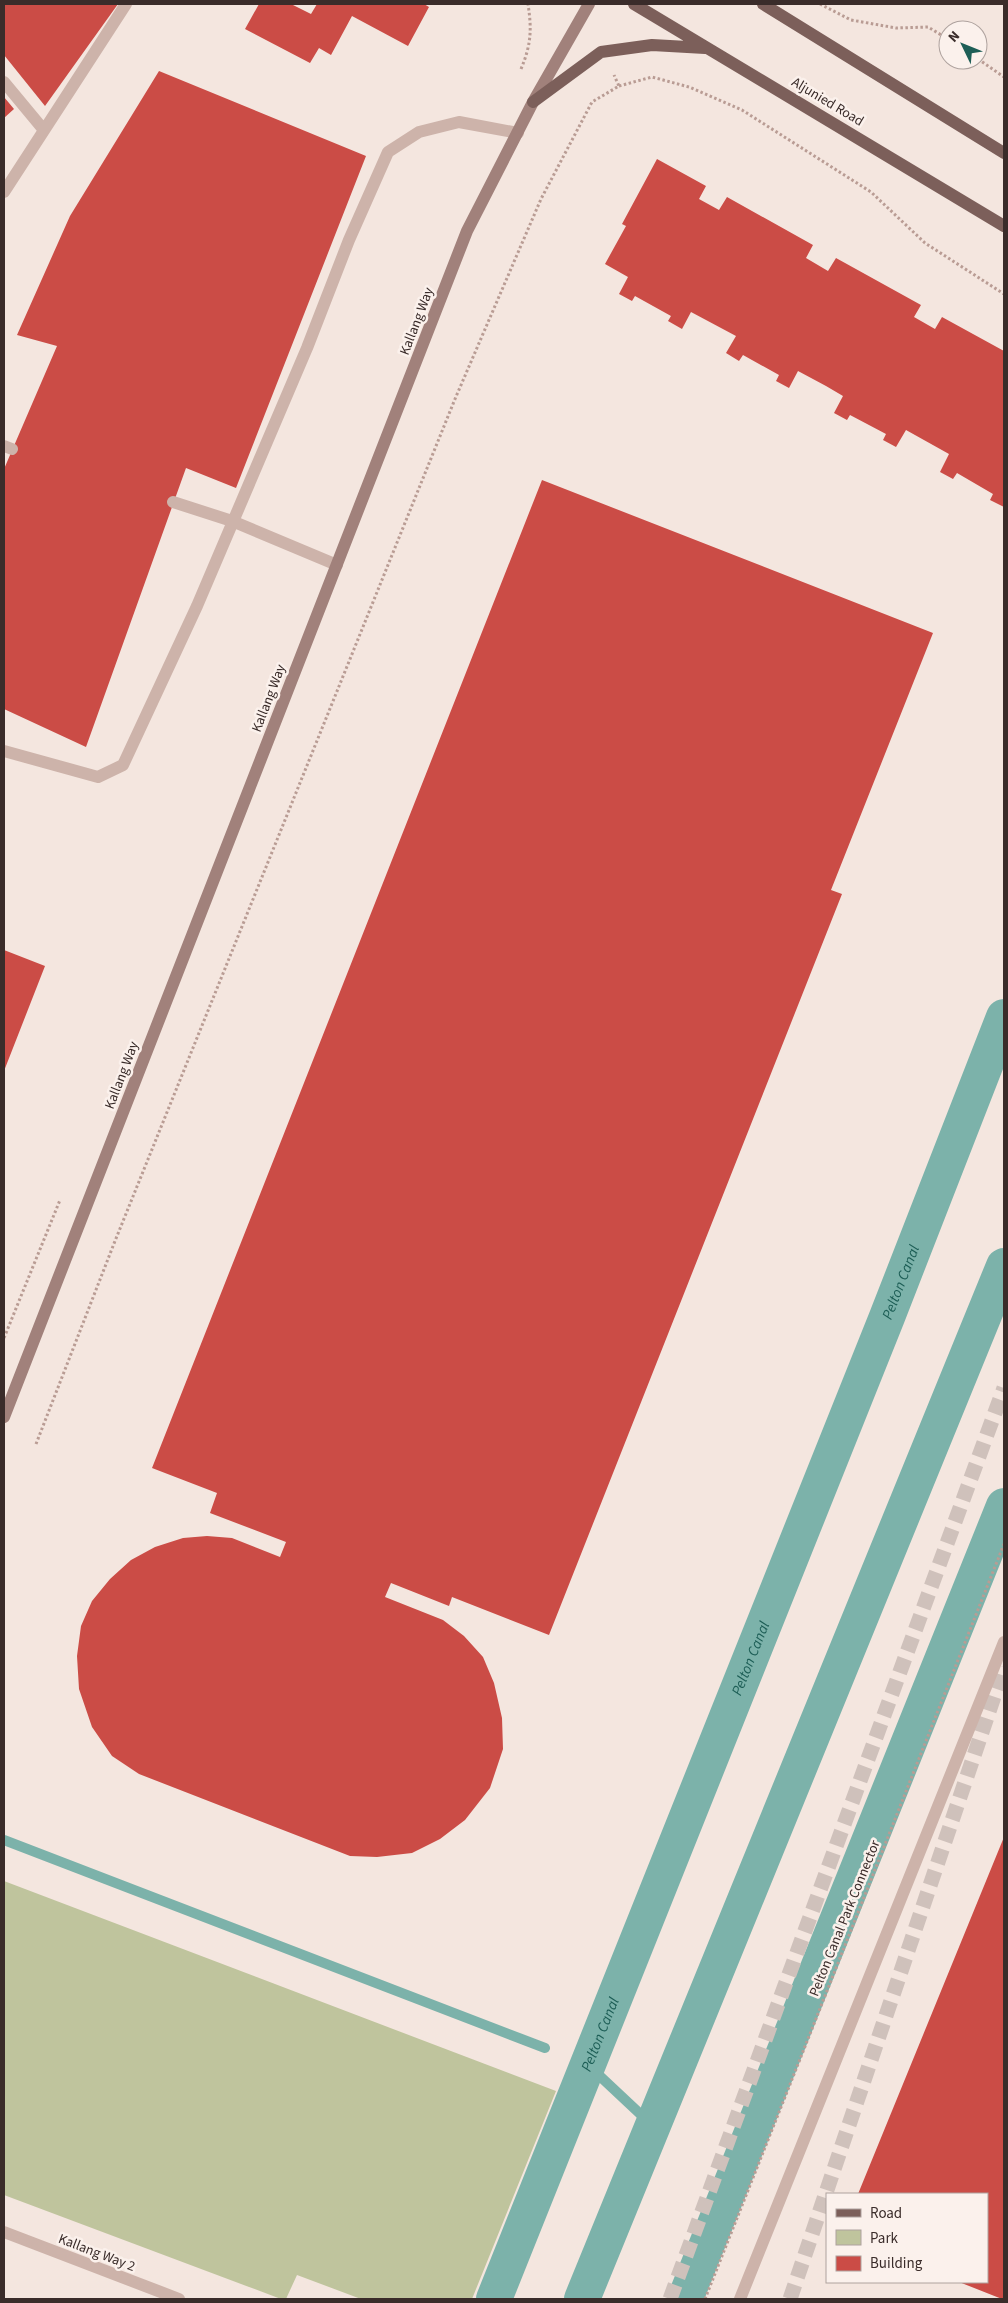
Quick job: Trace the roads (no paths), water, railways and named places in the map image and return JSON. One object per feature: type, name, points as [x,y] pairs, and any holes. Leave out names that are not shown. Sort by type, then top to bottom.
[{"type":"main road","name":"Aljunied Road","points":[[634,4],[1004,226]]},
{"type":"main road","points":[[762,4],[1004,153]]},
{"type":"main road","points":[[533,102],[600,52],[652,45],[708,48]]},
{"type":"street","name":"Kallang Way","points":[[4,1417],[467,231],[533,102],[589,4]]},
{"type":"lane","points":[[4,192],[43,128],[126,4]]},
{"type":"lane","points":[[4,82],[43,128]]},
{"type":"lane","points":[[4,751],[98,777],[123,765],[196,606],[307,348],[349,240],[388,152],[419,132],[459,122],[518,132]]},
{"type":"lane","points":[[174,502],[232,521],[336,565]]},
{"type":"lane","points":[[740,2299],[1004,1642]]},
{"type":"lane","name":"Kallang Way 2","points":[[4,2232],[179,2299]]},
{"type":"waterway","name":"Pelton Canal","points":[[494,2299],[887,1317],[1004,1017]]},
{"type":"waterway","name":"Pelton Canal","points":[[582,2299],[1004,1266]]},
{"type":"waterway","name":"Pelton Canal","points":[[685,2299],[1004,1506]]},
{"type":"waterway","points":[[4,1840],[545,2048]]},
{"type":"waterway","points":[[588,2065],[652,2125]]},
{"type":"tunnel","points":[[670,2299],[1004,1388]]},
{"type":"tunnel","points":[[790,2299],[1004,1667]]}]
